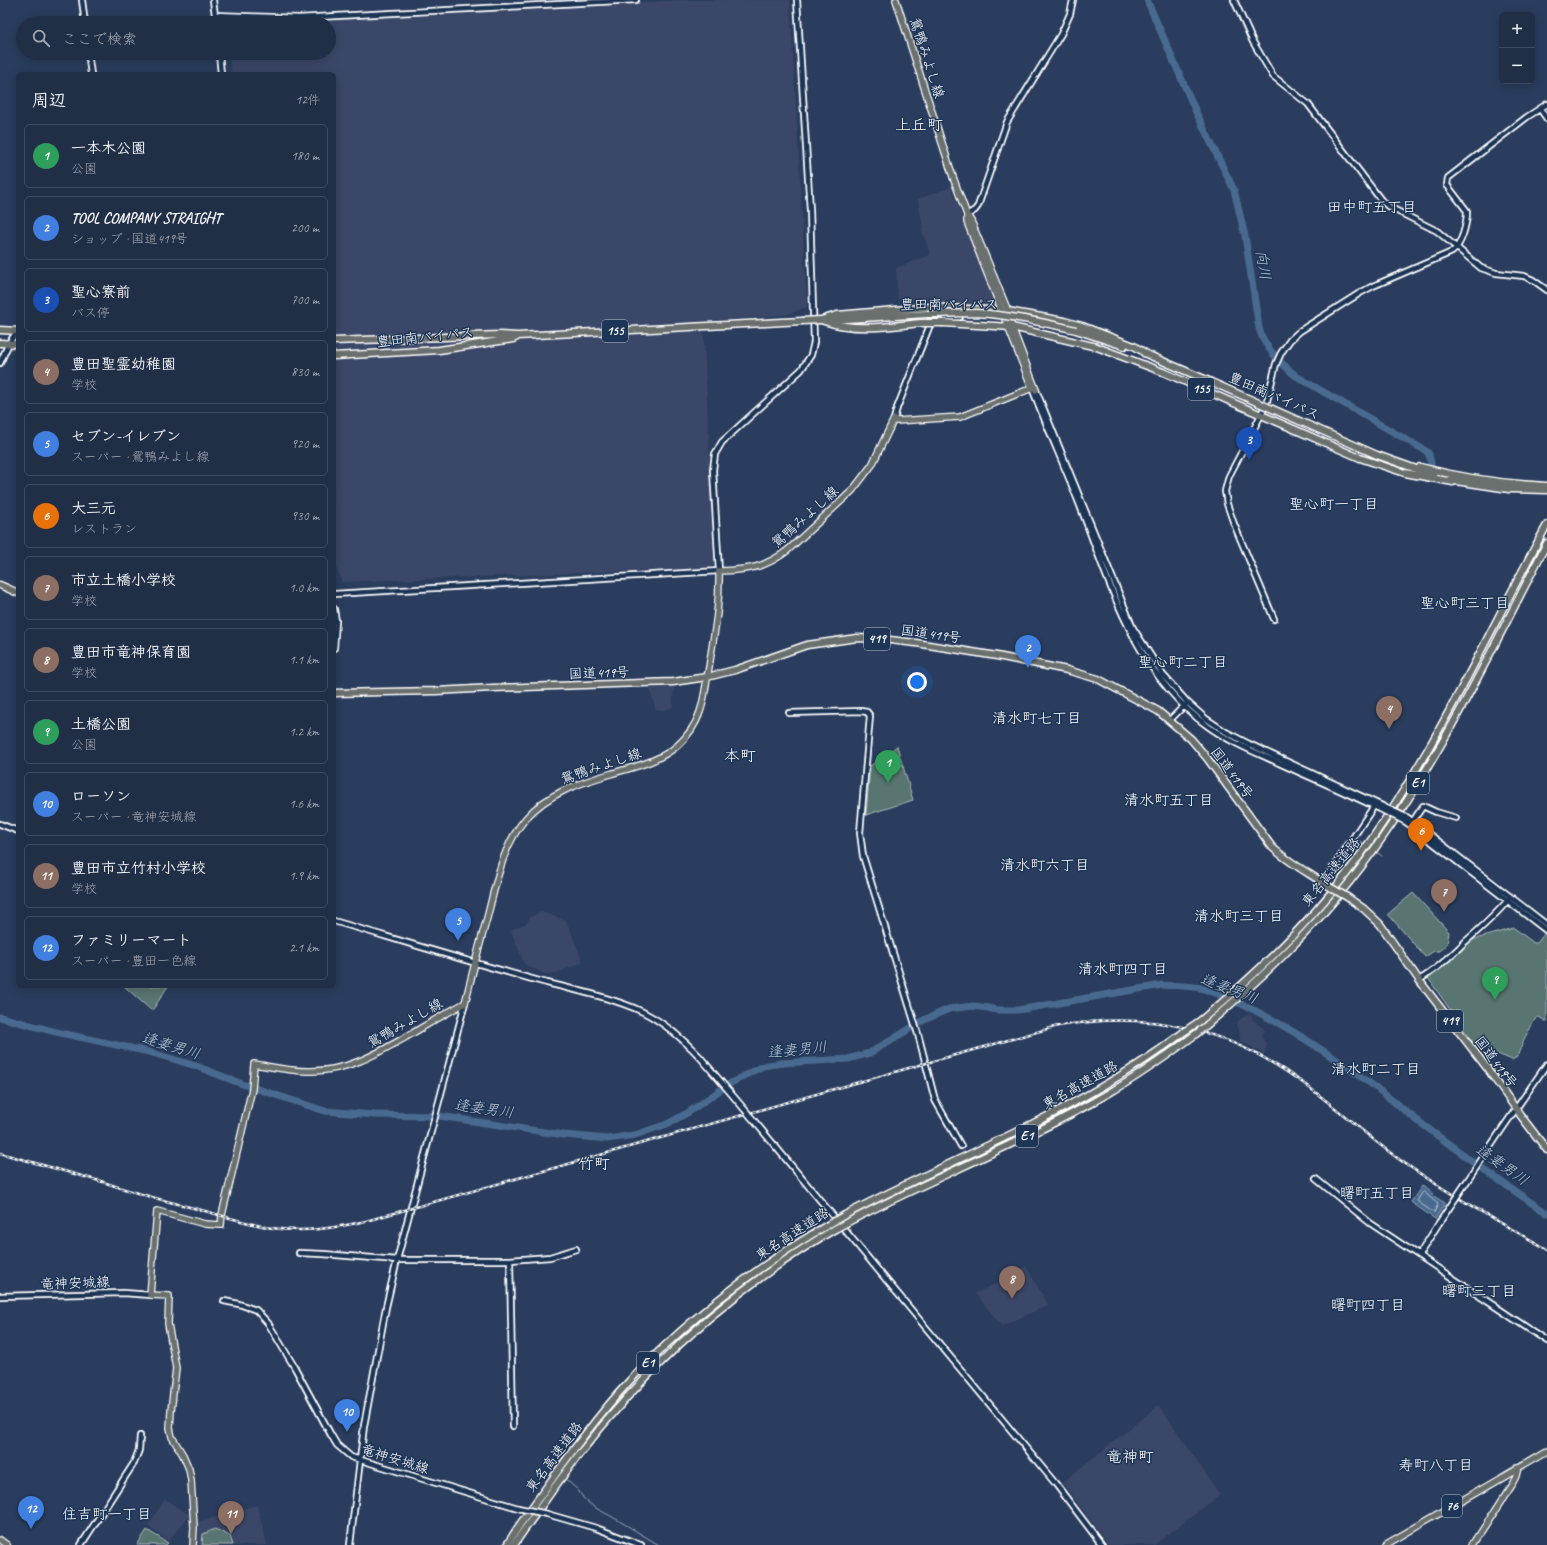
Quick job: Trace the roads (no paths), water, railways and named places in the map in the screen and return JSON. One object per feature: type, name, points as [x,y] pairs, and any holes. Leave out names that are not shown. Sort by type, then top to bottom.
[{"type":"highway","name":"155","points":[[821,320],[837,315],[930,308],[1000,310],[1064,321],[1082,326],[1134,346],[1147,354]]},
{"type":"highway","name":"豊田南バイパス","points":[[336,341],[518,336],[927,314],[976,314],[1016,317],[1076,330],[1147,354],[1377,455],[1453,482],[1509,489],[1547,490]]},
{"type":"highway","name":"155","points":[[821,320],[837,326],[865,327],[943,323],[1009,327],[1098,348],[1163,372],[1388,469],[1453,482]]},
{"type":"highway","points":[[0,330],[16,331]]},
{"type":"highway","name":"豊田南バイパス","points":[[336,356],[439,350],[513,339],[518,336]]},
{"type":"highway","points":[[0,343],[16,344]]},
{"type":"highway","name":"豊田南バイパス","points":[[1356,446],[1412,465],[1439,472],[1507,484],[1547,486]]},
{"type":"highway","name":"東名高速道路","points":[[507,1545],[582,1438],[638,1372],[678,1334],[730,1290],[767,1263],[845,1215],[886,1193],[1019,1132],[1106,1086],[1144,1062],[1200,1021],[1263,965],[1309,918],[1344,876],[1382,824],[1451,708],[1547,525]]},
{"type":"highway","name":"東名高速道路","points":[[514,1545],[592,1437],[627,1396],[664,1358],[707,1319],[735,1297],[793,1255],[835,1229],[890,1200],[1069,1115],[1109,1093],[1148,1069],[1196,1034],[1225,1010],[1268,970],[1314,923],[1350,881],[1376,846],[1421,778],[1459,711],[1547,543]]},
{"type":"highway","points":[[0,585],[16,592]]},
{"type":"highway","name":"国道419号","points":[[336,693],[661,683],[707,677],[741,668],[807,645],[850,639],[881,639],[997,656],[1076,672],[1098,679],[1158,711],[1170,720],[1191,740],[1215,768],[1272,847],[1299,868],[1364,909],[1380,924],[1419,980],[1487,1068],[1547,1150]]},
{"type":"main road","name":"鴛鴨みよし線","points":[[896,0],[954,180],[967,215],[971,221],[1008,311],[1009,327]]},
{"type":"main road","name":"鴛鴨みよし線","points":[[967,215],[967,222],[1000,310],[1009,327],[1034,389]]},
{"type":"main road","points":[[894,419],[896,421],[960,417],[1034,389]]},
{"type":"main road","name":"鴛鴨みよし線","points":[[150,1295],[158,1211],[205,1224],[222,1225],[222,1216],[252,1089],[254,1064],[291,1070],[312,1071],[343,1067],[363,1061],[465,1003],[502,861],[508,846],[522,824],[532,812],[543,803],[568,789],[579,784],[654,760],[676,747],[689,732],[700,712],[717,613],[720,571],[757,568],[777,558],[788,550],[852,491],[872,465],[894,419]]},
{"type":"main road","points":[[150,1295],[169,1296],[168,1324],[176,1368],[170,1428],[172,1437],[183,1455],[190,1475],[193,1503],[193,1545]]},
{"type":"main road","name":"76","points":[[1385,1545],[1547,1451]]},
{"type":"main road","points":[[1473,1545],[1511,1486],[1518,1468]]},
{"type":"main road","points":[[0,1540],[7,1545]]},
{"type":"street","points":[[82,0],[84,16]]},
{"type":"street","points":[[213,0],[215,15],[243,16]]},
{"type":"street","points":[[336,16],[636,0]]},
{"type":"street","points":[[336,594],[720,571],[713,470],[715,454],[722,442],[802,370],[811,355],[814,342],[810,210],[797,0]]},
{"type":"street","points":[[967,215],[978,206],[1006,122],[1061,34],[1070,14],[1073,0]]},
{"type":"street","points":[[1234,0],[1253,42],[1273,76],[1312,109],[1375,193],[1389,207],[1436,231],[1481,268],[1496,273],[1524,276],[1533,280],[1547,290]]},
{"type":"street","points":[[89,60],[91,72]]},
{"type":"street","points":[[220,60],[221,72]]},
{"type":"street","points":[[1274,619],[1234,524],[1225,495],[1229,476],[1267,401],[1280,357],[1287,344],[1300,331],[1360,293],[1458,248],[1461,241],[1467,211],[1447,185],[1448,178],[1522,121],[1547,104]]},
{"type":"street","points":[[1540,109],[1547,119]]},
{"type":"street","points":[[894,419],[932,320],[939,317],[960,317]]},
{"type":"street","points":[[0,363],[9,343],[16,334]]},
{"type":"street","points":[[1034,389],[1126,625],[1149,665],[1163,684],[1185,705],[1216,726],[1249,744],[1377,806],[1413,821],[1547,925]]},
{"type":"street","points":[[1170,720],[1185,705]]},
{"type":"street","points":[[789,713],[861,710],[867,712],[870,716],[860,842],[918,1034],[935,1100],[961,1146]]},
{"type":"street","points":[[1326,884],[1377,806]]},
{"type":"street","points":[[1413,821],[1423,806],[1456,818]]},
{"type":"street","points":[[1407,819],[1547,931]]},
{"type":"street","points":[[0,824],[16,830]]},
{"type":"street","points":[[1419,980],[1442,964],[1498,913],[1508,900]]},
{"type":"street","points":[[336,922],[637,1010],[653,1018],[683,1039],[751,1117],[1055,1483],[1102,1545]]},
{"type":"street","points":[[350,1545],[364,1426],[386,1307],[465,1003]]},
{"type":"street","points":[[1419,1255],[1439,1223],[1547,1064]]},
{"type":"street","points":[[1316,1179],[1364,1218],[1547,1341]]},
{"type":"street","points":[[299,1254],[323,1254],[397,1260],[510,1260],[550,1257],[576,1249]]},
{"type":"street","points":[[510,1260],[513,1426]]},
{"type":"street","name":"竜神安城線","points":[[0,1296],[124,1293],[150,1295]]},
{"type":"street","name":"竜神安城線","points":[[224,1301],[256,1310],[268,1323],[333,1439],[345,1452],[360,1460],[518,1508],[547,1514],[596,1528],[641,1545]]},
{"type":"street","points":[[81,1545],[134,1463],[139,1450],[140,1436]]},
{"type":"water","points":[[1422,1186],[1433,1193],[1432,1195],[1445,1203],[1435,1219],[1411,1202]]},
{"type":"waterway","name":"向川","points":[[1147,0],[1196,112],[1234,190],[1245,236],[1259,328],[1261,335],[1269,349],[1296,376],[1426,451],[1429,454],[1431,464]]},
{"type":"waterway","points":[[1356,838],[1365,845]]},
{"type":"waterway","points":[[1376,852],[1382,856]]},
{"type":"waterway","name":"逢妻男川","points":[[0,1017],[56,1032],[149,1052],[196,1066],[242,1084],[325,1111],[374,1115],[439,1116],[564,1135],[607,1139],[635,1135],[667,1124],[689,1112],[729,1084],[763,1066],[782,1063],[848,1059],[870,1053],[924,1020],[949,1009],[973,1006],[997,1010],[1018,1010],[1162,985],[1194,987],[1204,989],[1246,1006],[1287,1028],[1346,1066],[1501,1182],[1547,1213]]},
{"type":"waterway","points":[[547,1466],[555,1472]]},
{"type":"waterway","points":[[564,1478],[577,1489],[585,1500],[594,1507],[659,1545]]},
{"type":"railway","points":[[98,1180],[149,1196],[272,1228],[296,1230],[331,1228],[366,1221],[1058,1026],[1125,1020],[1187,1028],[1217,1037],[1246,1049],[1275,1064],[1315,1092],[1400,1160],[1472,1206],[1547,1249]]},
{"type":"railway","points":[[0,1153],[103,1182]]},
{"type":"place","name":"聖心寮前","points":[[1249,460]]},
{"type":"place","name":"TOOL COMPANY STRAIGHT","points":[[1028,668]]},
{"type":"place","name":"豊田聖霊幼稚園","points":[[1389,729]]},
{"type":"place","name":"一本木公園","points":[[888,783]]},
{"type":"place","name":"大三元","points":[[1421,851]]},
{"type":"place","name":"市立土橋小学校","points":[[1444,912]]},
{"type":"place","name":"セブン-イレブン","points":[[458,941]]},
{"type":"place","name":"土橋公園","points":[[1495,1000]]},
{"type":"place","name":"豊田市竜神保育園","points":[[1012,1299]]},
{"type":"place","name":"ローソン","points":[[347,1432]]},
{"type":"place","name":"ファミリーマート","points":[[31,1529]]},
{"type":"place","name":"豊田市立竹村小学校","points":[[231,1534]]},
{"type":"district","name":"上丘町","points":[[919,125]]},
{"type":"district","name":"田中町五丁目","points":[[1372,207]]},
{"type":"district","name":"聖心町一丁目","points":[[1334,504]]},
{"type":"district","name":"聖心町三丁目","points":[[1465,603]]},
{"type":"district","name":"聖心町二丁目","points":[[1183,662]]},
{"type":"district","name":"清水町七丁目","points":[[1037,718]]},
{"type":"district","name":"本町","points":[[740,756]]},
{"type":"district","name":"清水町五丁目","points":[[1169,800]]},
{"type":"district","name":"清水町六丁目","points":[[1045,865]]},
{"type":"district","name":"清水町三丁目","points":[[1239,916]]},
{"type":"district","name":"清水町四丁目","points":[[1123,969]]},
{"type":"district","name":"清水町二丁目","points":[[1376,1069]]},
{"type":"district","name":"竹町","points":[[594,1164]]},
{"type":"district","name":"曙町五丁目","points":[[1377,1193]]},
{"type":"district","name":"曙町三丁目","points":[[1479,1291]]},
{"type":"district","name":"曙町四丁目","points":[[1368,1305]]},
{"type":"district","name":"竜神町","points":[[1130,1457]]},
{"type":"district","name":"寿町八丁目","points":[[1436,1465]]},
{"type":"district","name":"住吉町一丁目","points":[[107,1514]]}]
